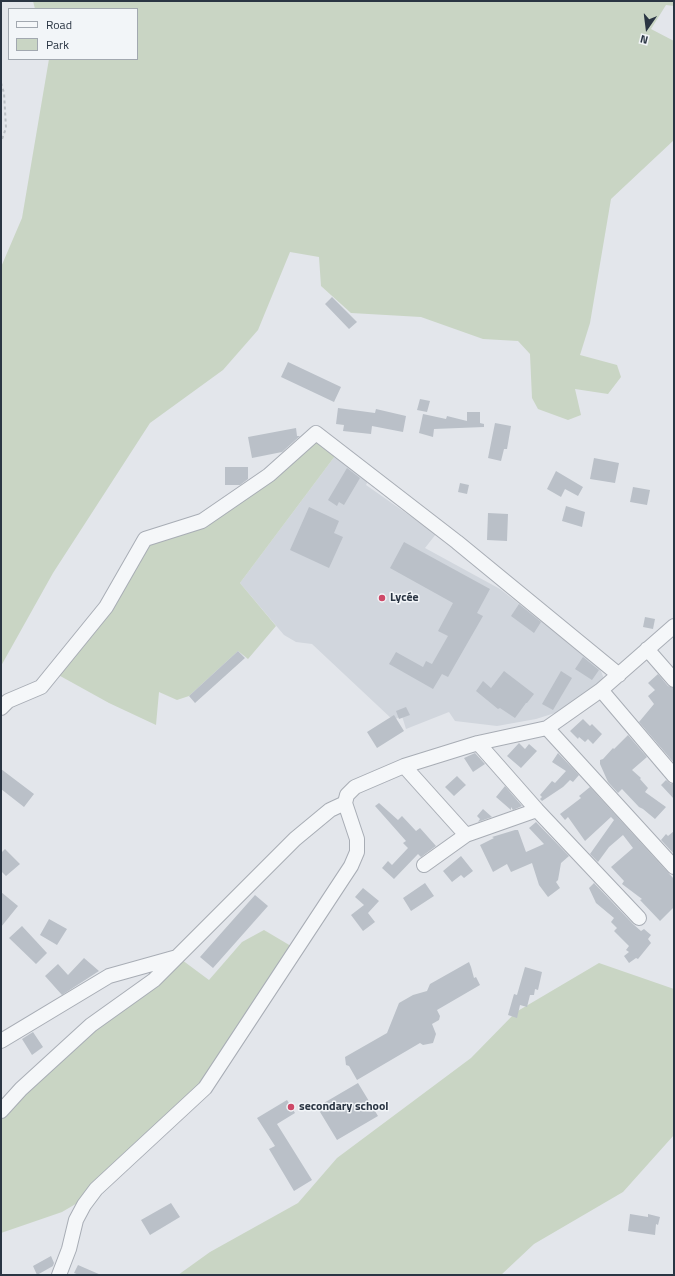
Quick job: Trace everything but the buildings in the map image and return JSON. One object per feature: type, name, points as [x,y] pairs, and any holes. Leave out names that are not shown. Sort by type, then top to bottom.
[{"type":"street","points":[[1,708],[8,701],[41,687],[106,607],[145,539],[202,521],[269,475],[316,434],[457,542],[620,675]]},
{"type":"street","points":[[59,1275],[69,1249],[76,1220],[84,1204],[96,1188],[205,1088],[351,866],[357,852],[357,839],[345,803],[347,795],[355,787],[404,766],[478,743],[547,728],[620,675],[674,626]]},
{"type":"street","points":[[648,649],[674,680]]},
{"type":"street","points":[[601,690],[674,776]]},
{"type":"street","points":[[547,728],[674,867]]},
{"type":"street","points":[[478,743],[537,810],[639,918]]},
{"type":"street","points":[[404,766],[466,836]]},
{"type":"street","points":[[1,1111],[21,1089],[91,1025],[154,980],[295,840],[330,810],[345,803]]},
{"type":"street","points":[[424,865],[466,836],[537,810]]},
{"type":"street","points":[[1,1041],[109,976],[178,957]]},
{"type":"path","points":[[1,83],[4,93],[6,128],[1,142]]},
{"type":"shaded area","name":"Lycée","points":[[335,456],[368,481],[366,485],[436,534],[425,548],[500,589],[599,666],[604,679],[555,713],[536,719],[497,726],[455,721],[449,712],[406,729],[402,716],[393,720],[312,644],[296,642],[284,635],[240,583]]},
{"type":"green space","points":[[33,1],[674,1],[674,6],[666,5],[651,29],[674,41],[674,140],[611,199],[590,323],[580,355],[617,365],[621,377],[608,394],[575,389],[581,415],[568,420],[538,409],[532,398],[530,354],[518,341],[483,339],[421,317],[351,313],[321,286],[319,257],[290,252],[258,330],[223,370],[150,423],[53,573],[1,666],[1,267],[22,218],[49,60],[138,60],[138,8],[35,8]]},
{"type":"green space","points":[[316,433],[335,456],[240,583],[276,626],[248,659],[238,651],[189,696],[177,700],[159,692],[156,725],[109,703],[53,672],[145,539],[202,521]]},
{"type":"green space","points":[[264,930],[296,949],[205,1088],[91,1195],[62,1212],[1,1233],[1,1111],[178,957],[209,980],[242,942]]},
{"type":"green space","points":[[599,963],[674,989],[674,1135],[623,1192],[534,1244],[501,1275],[178,1275],[210,1252],[298,1203],[337,1158],[471,1058],[516,1012]]},
{"type":"place","name":"Lycée","points":[[382,598]]},
{"type":"place","name":"secondary school","points":[[291,1107]]}]
